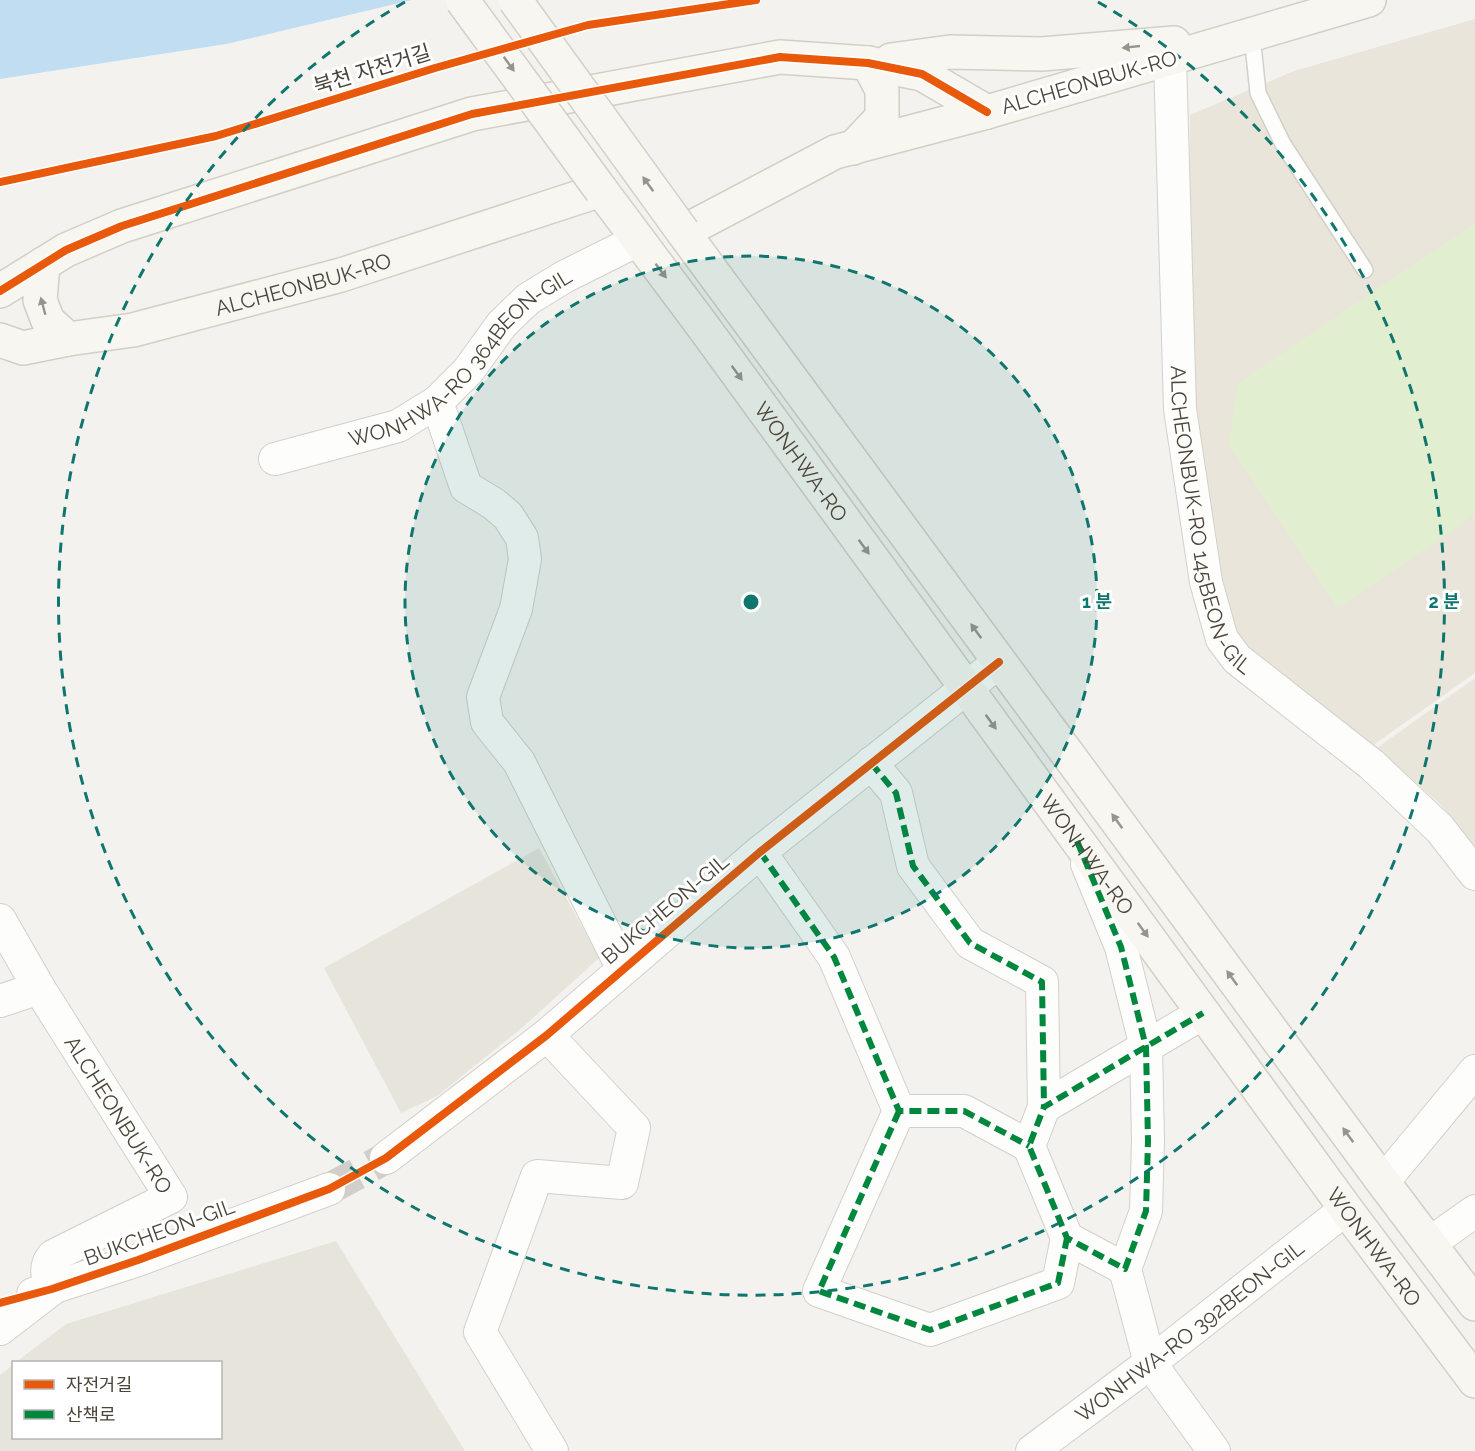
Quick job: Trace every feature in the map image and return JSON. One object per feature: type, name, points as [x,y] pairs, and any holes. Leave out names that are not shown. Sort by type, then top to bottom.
[{"type":"main road","name":"WONHWA-RO","points":[[462,0],[702,325],[1346,1209],[1475,1381]]},
{"type":"main road","name":"WONHWA-RO","points":[[515,0],[736,306],[1475,1304]]},
{"type":"main road","name":"ALCHEONBUK-RO","points":[[683,232],[836,152],[987,112],[1369,0]]},
{"type":"main road","points":[[868,63],[950,52],[1042,54],[1251,35]]},
{"type":"main road","points":[[0,291],[66,250],[122,226],[472,114],[780,57],[868,63],[922,74],[987,112]]},
{"type":"main road","points":[[853,148],[882,117],[882,90],[868,63]]},
{"type":"main road","name":"ALCHEONBUK-RO","points":[[8,347],[133,330],[340,274],[601,190]]},
{"type":"main road","points":[[43,264],[40,300],[48,321],[68,339]]},
{"type":"main road","points":[[1346,1209],[1383,1182]]},
{"type":"street","name":"ALCHEONBUK-RO 145BEON-GIL","points":[[1170,59],[1180,410],[1206,582],[1222,639],[1237,659],[1371,764],[1440,829],[1475,874]]},
{"type":"street","name":"WONHWA-RO 364BEON-GIL","points":[[275,459],[398,426],[437,402],[468,371],[502,324],[528,299],[564,277],[638,240]]},
{"type":"street","points":[[437,402],[466,487],[494,504],[508,516],[522,538],[525,559],[516,609],[483,697],[487,722],[519,762],[623,969]]},
{"type":"street","name":"BUKCHEON-GIL","points":[[386,1158],[547,1035],[760,852],[999,662]]},
{"type":"street","points":[[871,763],[896,793],[913,866],[970,944],[1042,982],[1044,1107],[1029,1146]]},
{"type":"street","points":[[1077,841],[1121,947],[1146,1047],[1148,1141],[1146,1211],[1125,1269],[1150,1363],[1214,1451]]},
{"type":"street","points":[[760,852],[834,957],[899,1111],[819,1291],[930,1330],[1058,1283],[1068,1238],[1029,1146],[964,1111],[899,1111]]},
{"type":"street","name":"ALCHEONBUK-RO","points":[[0,920],[39,988],[171,1197],[53,1256],[48,1265],[47,1276],[52,1289]]},
{"type":"street","points":[[0,1001],[39,988]]},
{"type":"street","points":[[1044,1107],[1203,1013]]},
{"type":"street","points":[[547,1035],[634,1128],[622,1183],[537,1176],[480,1332],[552,1451]]},
{"type":"street","points":[[1383,1182],[1475,1071]]},
{"type":"street","name":"BUKCHEON-GIL","points":[[0,1304],[138,1260],[329,1189]]},
{"type":"street","name":"WONHWA-RO 392BEON-GIL","points":[[1032,1451],[1150,1363],[1346,1209]]},
{"type":"street","points":[[1430,1243],[1475,1211]]},
{"type":"street","points":[[1068,1238],[1125,1269]]},
{"type":"street","points":[[0,1329],[52,1289]]},
{"type":"lane","points":[[1251,35],[1258,93],[1283,144],[1365,270]]},
{"type":"shaded area","points":[[1475,19],[1475,673],[1372,746],[1236,646],[1218,595],[1190,383],[1190,115],[1294,71]]},
{"type":"shaded area","points":[[1475,678],[1475,846],[1440,804],[1377,748]]},
{"type":"shaded area","points":[[539,848],[599,958],[523,1027],[437,1096],[401,1113],[324,968]]},
{"type":"shaded area","points":[[336,1241],[465,1451],[0,1451],[0,1375],[12,1366],[12,1439],[222,1439],[222,1361],[17,1361],[66,1324]]},
{"type":"green space","points":[[1475,223],[1475,515],[1338,608],[1228,443],[1238,383]]},
{"type":"water","points":[[0,0],[412,0],[226,44],[0,79]]},
{"type":"tunnel","points":[[329,1189],[386,1158]]},
{"type":"marked path","points":[[871,763],[896,793],[913,866],[970,943],[1042,982],[1044,1107]]},
{"type":"marked path","points":[[1077,841],[1121,947],[1146,1047],[1148,1141],[1146,1211],[1125,1269],[1067,1238],[1029,1146],[1044,1107],[1203,1013]]},
{"type":"marked path","points":[[760,852],[834,957],[899,1111],[964,1111],[1029,1146]]},
{"type":"marked path","points":[[899,1111],[819,1291],[930,1330],[1058,1283],[1067,1238]]},
{"type":"cycle path","name":"북천 자전거길","points":[[0,182],[216,136],[435,68],[588,25],[756,0]]},
{"type":"cycle path","points":[[0,291],[66,250],[122,226],[472,114],[780,57],[868,63],[922,74],[987,112]]},
{"type":"cycle path","points":[[0,1303],[52,1289],[138,1260],[329,1189],[386,1158],[547,1035],[760,852],[999,662]]}]
